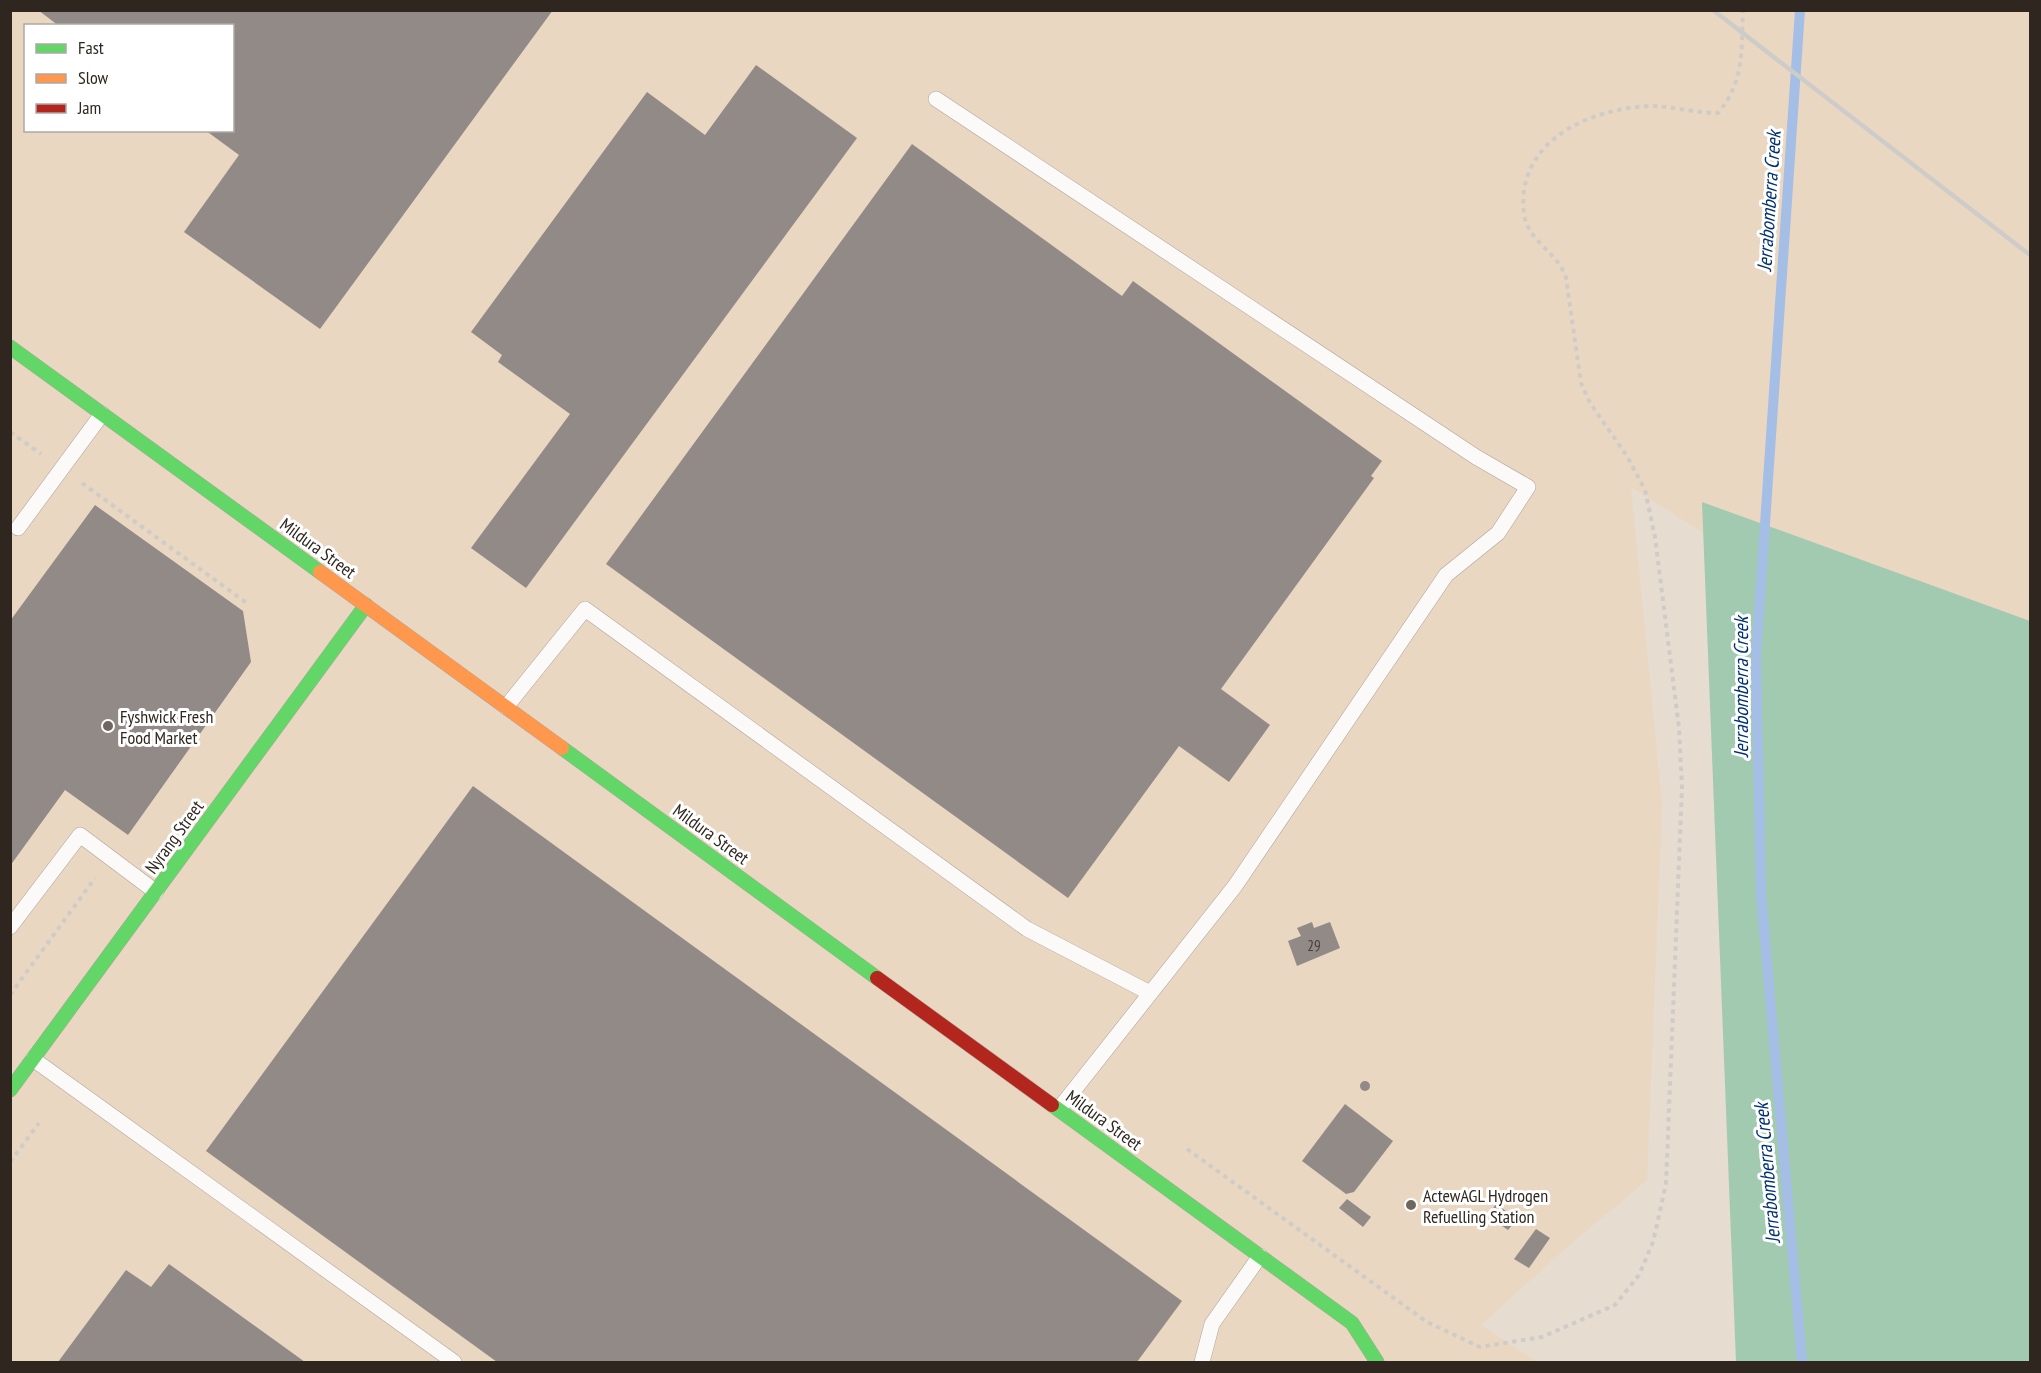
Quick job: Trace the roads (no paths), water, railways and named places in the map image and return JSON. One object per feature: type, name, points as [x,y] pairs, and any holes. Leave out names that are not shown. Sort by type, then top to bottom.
[{"type":"street","name":"Mildura Street","points":[[10,347],[1352,1323],[1377,1362]]},
{"type":"street","name":"Nyrang Street","points":[[10,1090],[366,605]]},
{"type":"lane","points":[[936,99],[1476,457],[1528,487],[1498,533],[1446,575],[1235,886],[1059,1110]]},
{"type":"lane","points":[[18,528],[102,414]]},
{"type":"lane","points":[[506,707],[585,609],[1027,929],[1150,993]]},
{"type":"lane","points":[[10,927],[80,835],[156,892]]},
{"type":"lane","points":[[33,1059],[85,1099],[454,1362]]},
{"type":"lane","points":[[1202,1362],[1212,1324],[1260,1256]]},
{"type":"waterway","name":"Jerrabomberra Creek","points":[[1800,10],[1756,656],[1761,895],[1802,1362]]},
{"type":"railway","points":[[1713,10],[2030,255]]},
{"type":"place","name":"Fyshwick Fresh Food Market","points":[[108,726]]},
{"type":"place","name":"ActewAGL Hydrogen Refuelling Station","points":[[1411,1205]]}]
